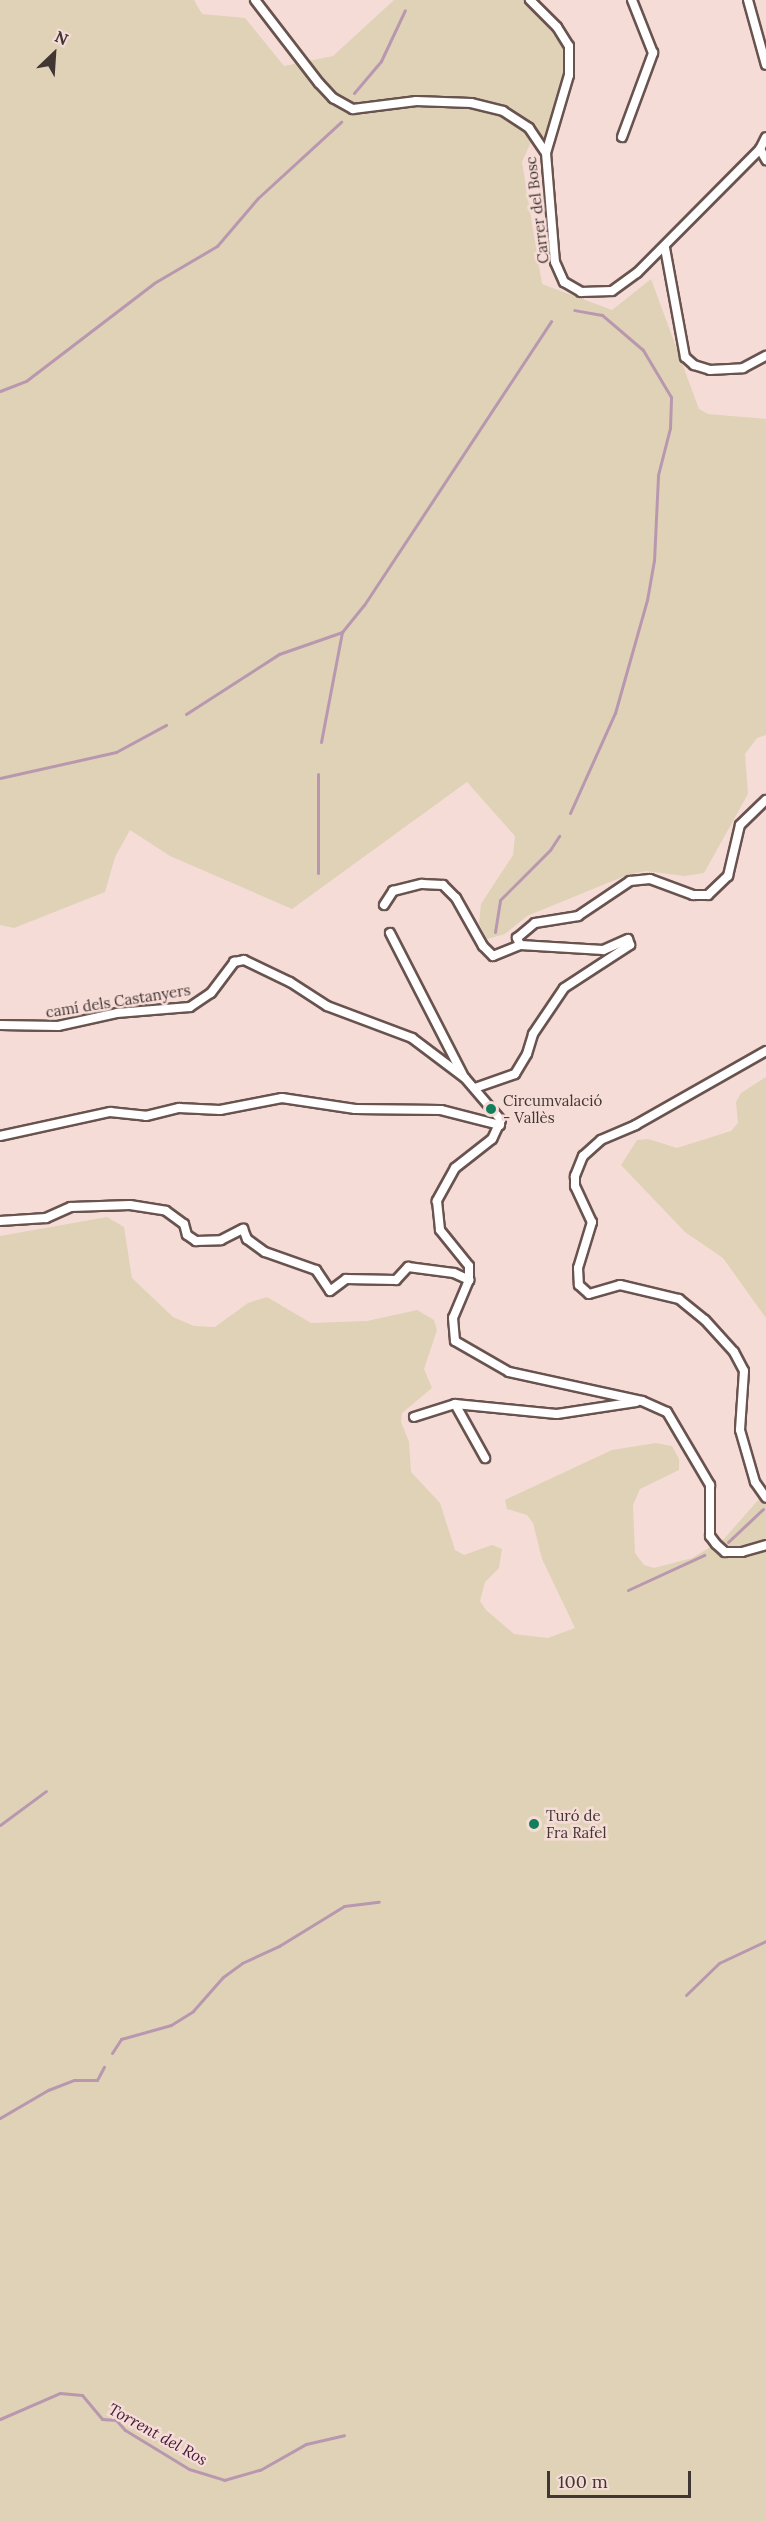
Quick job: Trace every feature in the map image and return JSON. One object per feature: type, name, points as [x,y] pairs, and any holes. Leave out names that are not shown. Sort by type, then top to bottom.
[{"type":"street","name":"Carrer del Bosc","points":[[255,0],[319,83],[342,104],[365,110],[434,100],[486,105],[519,120],[546,153],[555,262],[571,287],[591,294],[612,291],[665,248],[760,149],[766,137]]},
{"type":"street","points":[[530,0],[557,27],[569,46],[569,75],[546,153]]},
{"type":"street","points":[[622,137],[653,53],[632,0]]},
{"type":"street","points":[[748,0],[766,65]]},
{"type":"street","points":[[760,149],[766,160]]},
{"type":"street","points":[[665,248],[685,357],[694,365],[710,370],[743,368],[766,356]]},
{"type":"street","points":[[520,945],[517,938],[536,923],[578,916],[630,881],[650,879],[693,895],[708,895],[728,876],[740,825],[766,800]]},
{"type":"street","points":[[384,905],[393,891],[422,884],[443,885],[456,898],[483,946],[493,956],[520,945],[603,950],[627,939],[630,945],[564,988],[533,1034],[515,1074],[475,1088]]},
{"type":"street","points":[[390,933],[465,1078]]},
{"type":"street","name":"camí dels Castanyers","points":[[0,1025],[58,1026],[117,1013],[190,1007],[211,993],[234,962],[244,960],[290,982],[327,1006],[412,1038],[465,1078],[497,1113],[500,1125]]},
{"type":"street","points":[[766,1051],[645,1120],[601,1140],[583,1156],[575,1176],[575,1186],[592,1222],[578,1268],[579,1284],[589,1294],[620,1286],[679,1299],[705,1320],[741,1361],[745,1377],[740,1430],[755,1482],[766,1498]]},
{"type":"street","points":[[0,1136],[110,1112],[146,1116],[179,1108],[220,1110],[282,1098],[355,1109],[441,1110],[500,1125],[492,1139],[455,1168],[437,1201],[440,1230],[470,1266],[469,1280],[453,1318],[455,1341],[509,1372],[642,1401],[667,1412],[705,1473],[712,1496],[710,1536],[725,1552],[742,1552],[766,1545]]},
{"type":"street","points":[[0,1221],[46,1218],[71,1207],[130,1205],[166,1211],[184,1224],[187,1236],[196,1241],[221,1240],[243,1229],[247,1239],[265,1252],[316,1270],[330,1291],[346,1279],[396,1280],[408,1267],[454,1273],[469,1280]]},
{"type":"street","points":[[414,1417],[455,1404],[557,1414],[642,1401]]},
{"type":"street","points":[[455,1404],[485,1458]]},
{"type":"shaded area","points":[[0,0],[194,0],[202,14],[245,18],[284,66],[333,56],[394,0],[537,0],[544,22],[563,47],[566,66],[545,138],[541,141],[534,135],[522,162],[542,284],[612,310],[651,279],[699,409],[708,414],[766,419],[766,735],[757,738],[745,754],[748,794],[704,873],[684,876],[646,871],[627,875],[527,916],[505,934],[487,939],[479,923],[481,904],[513,855],[515,836],[467,782],[292,909],[170,856],[130,830],[115,857],[105,892],[14,928],[0,925]]},
{"type":"shaded area","points":[[766,1077],[766,1318],[723,1258],[685,1232],[621,1165],[637,1140],[648,1139],[677,1148],[731,1131],[738,1123],[736,1102],[741,1093]]},
{"type":"shaded area","points":[[107,1217],[124,1227],[132,1278],[173,1317],[194,1326],[215,1327],[248,1303],[267,1297],[311,1323],[367,1321],[417,1310],[434,1320],[437,1330],[424,1369],[432,1388],[402,1413],[401,1422],[409,1442],[411,1472],[440,1503],[455,1550],[464,1555],[492,1545],[502,1549],[499,1568],[485,1582],[480,1601],[486,1610],[514,1634],[548,1638],[575,1628],[542,1559],[533,1523],[527,1515],[507,1509],[505,1500],[612,1450],[656,1443],[672,1446],[679,1459],[679,1470],[640,1489],[633,1505],[635,1553],[644,1565],[654,1568],[692,1558],[724,1539],[766,1491],[766,2522],[0,2522],[0,1236]]},
{"type":"waterway","points":[[354,93],[381,61],[405,10]]},
{"type":"waterway","points":[[0,391],[26,381],[154,283],[217,246],[258,198],[341,122]]},
{"type":"waterway","points":[[570,813],[615,713],[647,600],[654,561],[658,475],[670,428],[671,397],[643,350],[602,315],[574,310]]},
{"type":"waterway","points":[[186,714],[279,654],[342,632],[364,605],[551,321]]},
{"type":"waterway","points":[[321,742],[342,632]]},
{"type":"waterway","points":[[0,778],[116,752],[166,725]]},
{"type":"waterway","points":[[318,774],[318,873]]},
{"type":"waterway","points":[[495,932],[500,900],[550,850],[559,836]]},
{"type":"waterway","points":[[728,1542],[763,1509]]},
{"type":"waterway","points":[[628,1590],[704,1555]]},
{"type":"waterway","points":[[0,1825],[46,1791]]},
{"type":"waterway","points":[[112,2053],[121,2039],[171,2025],[193,2011],[223,1977],[242,1963],[279,1946],[344,1906],[379,1902]]},
{"type":"waterway","points":[[686,1995],[719,1963],[766,1941]]},
{"type":"waterway","points":[[0,2118],[48,2090],[74,2080],[97,2080],[104,2067]]},
{"type":"waterway","name":"Torrent del Ros","points":[[0,2419],[60,2393],[82,2395],[102,2419],[116,2420],[125,2430],[189,2469],[224,2480],[260,2470],[306,2444],[344,2435]]},
{"type":"place","name":"Circumvalació - Vallès","points":[[491,1109]]},
{"type":"place","name":"Turó de Fra Rafel","points":[[534,1824]]}]
